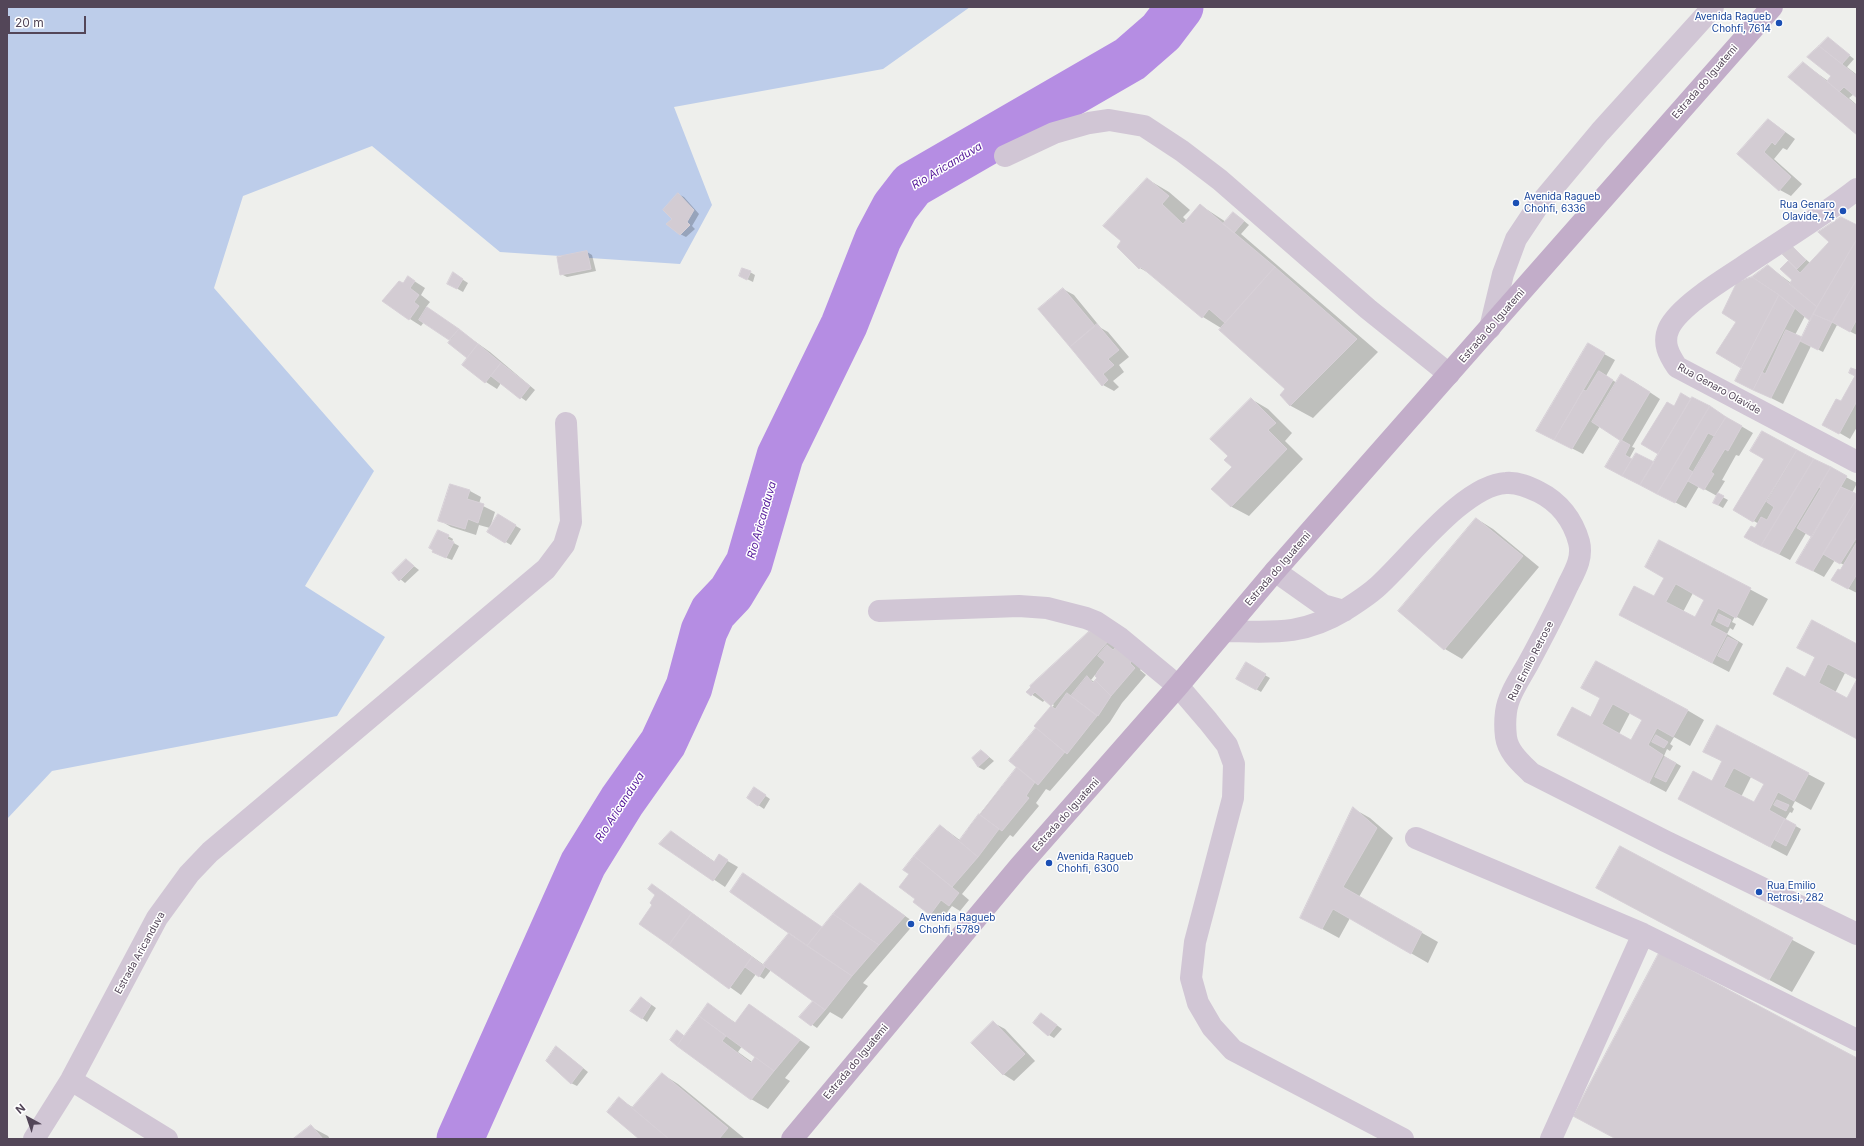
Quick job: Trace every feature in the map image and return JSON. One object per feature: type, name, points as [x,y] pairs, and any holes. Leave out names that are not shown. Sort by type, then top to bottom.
[{"type":"main road","name":"Estrada do Iguatemi","points":[[792,1139],[1019,868],[1178,686],[1275,571],[1772,7]]},
{"type":"street","points":[[1490,328],[1503,274],[1516,239],[1538,206],[1600,132],[1713,7]]},
{"type":"street","points":[[1005,156],[1054,133],[1089,123],[1109,120],[1144,126],[1182,150],[1220,180],[1368,309],[1449,374]]},
{"type":"street","name":"Rua Genaro Olavide","points":[[1856,191],[1714,285],[1682,311],[1669,328],[1665,342],[1668,354],[1677,367],[1857,462]]},
{"type":"street","name":"Estrada Aricanduva","points":[[34,1139],[71,1080],[157,918],[189,874],[210,852],[546,569],[564,545],[571,522],[566,423]]},
{"type":"street","name":"Rua Emílio Retrose","points":[[1225,631],[1283,632],[1312,626],[1344,611],[1377,588],[1422,541],[1468,498],[1486,488],[1506,483],[1525,485],[1545,495],[1563,511],[1575,528],[1580,545],[1579,560],[1557,610],[1515,688],[1506,711],[1506,738],[1515,758],[1531,773],[1665,841],[1857,934]]},
{"type":"street","points":[[1275,571],[1323,604],[1344,611]]},
{"type":"street","points":[[879,611],[970,607],[1047,608],[1096,622],[1120,638],[1178,686],[1227,745],[1234,764],[1233,798],[1196,942],[1191,978],[1198,1003],[1212,1027],[1233,1050],[1403,1139]]},
{"type":"street","points":[[1416,838],[1642,934],[1857,1040]]},
{"type":"street","points":[[1551,1139],[1642,934]]},
{"type":"street","points":[[71,1080],[167,1139]]},
{"type":"shaded area","points":[[7,7],[970,7],[883,69],[674,107],[712,205],[680,264],[500,252],[372,146],[243,196],[214,288],[374,471],[305,586],[385,637],[337,716],[52,771],[7,819]]},
{"type":"building","points":[[1828,37],[1850,55],[1842,64],[1819,46]]},
{"type":"building","points":[[1819,46],[1857,76],[1857,98],[1844,87],[1839,92],[1827,81],[1831,76],[1807,57]]},
{"type":"building","points":[[1803,62],[1857,106],[1857,135],[1788,77]]},
{"type":"building","points":[[1768,119],[1785,132],[1775,145],[1772,142],[1764,152],[1791,177],[1779,191],[1737,154]]},
{"type":"building","points":[[1147,178],[1169,196],[1162,204],[1183,224],[1200,204],[1275,267],[1225,323],[1209,309],[1202,318],[1141,267],[1139,269],[1117,247],[1121,241],[1103,226]]},
{"type":"building","points":[[678,193],[694,210],[687,222],[690,225],[680,235],[666,224],[672,219],[663,210]]},
{"type":"building","points":[[1233,212],[1244,221],[1234,233],[1223,224]]},
{"type":"building","points":[[1841,217],[1857,225],[1857,239],[1817,307],[1789,284],[1792,280],[1780,269],[1788,261],[1800,273],[1829,242],[1818,232]]},
{"type":"building","points":[[1857,239],[1857,279],[1832,322],[1813,314]]},
{"type":"building","points":[[1791,245],[1806,260],[1797,269],[1782,254]]},
{"type":"building","points":[[587,251],[591,269],[560,275],[557,257]]},
{"type":"building","points":[[1768,265],[1817,307],[1810,321],[1779,295],[1752,277]]},
{"type":"building","points":[[1275,267],[1357,339],[1290,406],[1280,395],[1285,389],[1219,330]]},
{"type":"building","points":[[742,268],[751,271],[747,280],[739,276]]},
{"type":"building","points":[[453,272],[463,279],[457,289],[447,284]]},
{"type":"building","points":[[408,276],[415,281],[410,288],[419,295],[414,302],[419,306],[409,320],[382,301],[399,281],[403,283]]},
{"type":"building","points":[[1752,277],[1779,295],[1741,368],[1716,353],[1736,322],[1722,313],[1737,282]]},
{"type":"building","points":[[1857,279],[1857,319],[1850,332],[1832,322]]},
{"type":"building","points":[[1063,288],[1095,326],[1070,347],[1038,309]]},
{"type":"building","points":[[1779,295],[1795,308],[1753,390],[1735,381]]},
{"type":"building","points":[[427,307],[459,329],[449,340],[419,320]]},
{"type":"building","points":[[1813,314],[1832,322],[1818,350],[1800,341]]},
{"type":"building","points":[[1097,324],[1119,350],[1108,359],[1114,365],[1103,374],[1108,380],[1102,386],[1070,347]]},
{"type":"building","points":[[459,329],[478,344],[467,358],[448,343]]},
{"type":"building","points":[[1786,330],[1802,337],[1771,398],[1753,390],[1762,372],[1765,374]]},
{"type":"building","points":[[1588,343],[1605,353],[1554,440],[1536,431]]},
{"type":"building","points":[[478,344],[501,363],[485,383],[462,365]]},
{"type":"building","points":[[501,363],[530,386],[520,399],[491,376]]},
{"type":"building","points":[[1851,368],[1857,370],[1857,401],[1839,434],[1822,425],[1836,399],[1841,401],[1855,376],[1849,373]]},
{"type":"building","points":[[1599,371],[1613,380],[1572,449],[1554,440],[1583,390],[1586,391]]},
{"type":"building","points":[[1621,374],[1650,392],[1621,441],[1592,422]]},
{"type":"building","points":[[1681,393],[1691,399],[1658,454],[1641,444],[1667,402],[1674,406]]},
{"type":"building","points":[[1692,397],[1710,406],[1657,494],[1640,485]]},
{"type":"building","points":[[1251,398],[1276,423],[1268,430],[1287,449],[1231,507],[1211,489],[1232,467],[1224,460],[1228,456],[1210,439]]},
{"type":"building","points":[[1710,406],[1726,417],[1714,436],[1708,433],[1688,469],[1693,472],[1675,503],[1657,494]]},
{"type":"building","points":[[1726,417],[1742,426],[1728,451],[1725,449],[1711,472],[1714,474],[1704,490],[1688,481]]},
{"type":"building","points":[[1762,431],[1797,450],[1753,522],[1733,510],[1764,459],[1750,451]]},
{"type":"building","points":[[1621,440],[1630,445],[1625,455],[1632,459],[1622,476],[1605,467]]},
{"type":"building","points":[[1797,450],[1814,459],[1761,546],[1744,537],[1751,526],[1755,528],[1761,517],[1767,520],[1774,507],[1767,502]]},
{"type":"building","points":[[1636,453],[1654,462],[1640,485],[1622,476]]},
{"type":"building","points":[[1814,459],[1831,467],[1779,554],[1761,546]]},
{"type":"building","points":[[1831,467],[1847,476],[1812,537],[1797,528],[1821,488],[1819,487]]},
{"type":"building","points":[[450,484],[470,490],[467,499],[484,504],[478,523],[468,519],[465,529],[438,521]]},
{"type":"building","points":[[1841,487],[1857,494],[1857,498],[1813,571],[1796,563]]},
{"type":"building","points":[[1718,493],[1724,496],[1718,505],[1713,503]]},
{"type":"building","points":[[1857,498],[1857,537],[1840,564],[1823,554]]},
{"type":"building","points":[[498,514],[516,525],[505,543],[487,532]]},
{"type":"building","points":[[1476,518],[1523,556],[1444,650],[1398,611]]},
{"type":"building","points":[[438,530],[449,535],[447,539],[454,542],[446,558],[432,552],[433,550],[429,548]]},
{"type":"building","points":[[1659,540],[1751,588],[1736,618],[1718,608],[1710,625],[1727,634],[1712,663],[1619,615],[1634,586],[1654,596],[1664,578],[1645,567]],"holes":[[[1676,584],[1704,600],[1695,617],[1666,602]]]},
{"type":"building","points":[[1857,542],[1857,574],[1848,589],[1831,580],[1838,569],[1840,570]]},
{"type":"building","points":[[406,559],[414,566],[399,581],[392,573]]},
{"type":"building","points":[[1719,614],[1731,620],[1728,627],[1716,621]]},
{"type":"building","points":[[1812,620],[1857,644],[1857,679],[1857,739],[1773,694],[1787,667],[1805,677],[1815,657],[1797,648]],"holes":[[[1828,664],[1857,679],[1847,698],[1819,683]]]},
{"type":"building","points":[[1094,627],[1110,639],[1051,706],[1035,692],[1031,696],[1026,692],[1031,687],[1030,686]]},
{"type":"building","points":[[1728,637],[1738,642],[1728,661],[1718,656]]},
{"type":"building","points":[[1107,645],[1113,650],[1116,647],[1135,657],[1130,663],[1135,668],[1111,696],[1095,680],[1097,678],[1095,676],[1105,662],[1098,656]]},
{"type":"building","points":[[1596,661],[1688,710],[1673,737],[1657,728],[1648,745],[1663,755],[1649,783],[1557,735],[1572,707],[1591,717],[1600,698],[1581,688]],"holes":[[[1613,704],[1642,720],[1631,740],[1602,724]]]},
{"type":"building","points":[[1246,662],[1266,674],[1256,690],[1236,679]]},
{"type":"building","points":[[1087,676],[1093,683],[1095,680],[1111,696],[1098,716],[1071,696]]},
{"type":"building","points":[[1067,693],[1097,716],[1067,754],[1034,726],[1051,706],[1055,709]]},
{"type":"building","points":[[1717,725],[1809,773],[1794,801],[1778,792],[1769,810],[1785,819],[1770,847],[1678,799],[1693,771],[1712,781],[1722,761],[1703,752]],"holes":[[[1734,768],[1764,784],[1754,802],[1724,787]]]},
{"type":"building","points":[[1036,728],[1065,752],[1038,785],[1009,761]]},
{"type":"building","points":[[1656,735],[1668,742],[1664,748],[1652,742]]},
{"type":"building","points":[[981,750],[989,757],[978,767],[972,758]]},
{"type":"building","points":[[1665,757],[1676,763],[1666,782],[1655,777]]},
{"type":"building","points":[[1017,767],[1035,782],[1026,796],[1029,798],[1002,831],[980,815]]},
{"type":"building","points":[[754,787],[766,795],[758,806],[747,798]]},
{"type":"building","points":[[1777,800],[1789,805],[1786,811],[1774,805]]},
{"type":"building","points":[[1353,807],[1377,828],[1343,887],[1422,932],[1411,954],[1333,909],[1322,929],[1300,918]]},
{"type":"building","points":[[979,814],[999,829],[978,857],[959,841]]},
{"type":"building","points":[[1785,819],[1796,825],[1786,846],[1775,840]]},
{"type":"building","points":[[940,825],[978,857],[952,887],[914,856]]},
{"type":"building","points":[[671,831],[714,862],[719,854],[728,860],[713,881],[659,844]]},
{"type":"building","points":[[1620,846],[1793,938],[1769,980],[1596,888]]},
{"type":"building","points":[[914,856],[959,893],[949,906],[941,900],[930,915],[913,902],[915,899],[899,887],[909,874],[903,870]]},
{"type":"building","points":[[743,873],[822,927],[807,946],[730,892]]},
{"type":"building","points":[[860,883],[905,916],[879,945],[833,914]]},
{"type":"building","points":[[652,884],[692,913],[669,945],[639,924],[652,905],[650,903],[655,895],[648,889]]},
{"type":"building","points":[[692,913],[752,957],[729,989],[669,945]]},
{"type":"building","points":[[833,914],[879,945],[852,976],[807,946]]},
{"type":"building","points":[[789,933],[852,976],[825,1010],[763,965]]},
{"type":"building","points":[[1659,953],[1857,1058],[1857,1139],[1616,1139],[1573,1116]]},
{"type":"building","points":[[752,957],[765,967],[759,977],[745,967]]},
{"type":"building","points":[[641,997],[651,1005],[642,1019],[630,1011]]},
{"type":"building","points":[[813,1001],[825,1010],[811,1026],[799,1017]]},
{"type":"building","points":[[708,1003],[735,1023],[749,1004],[800,1040],[774,1071],[699,1016]]},
{"type":"building","points":[[1041,1013],[1057,1025],[1048,1036],[1033,1023]]},
{"type":"building","points":[[699,1016],[726,1036],[722,1041],[751,1063],[755,1057],[774,1071],[751,1100],[677,1046]]},
{"type":"building","points":[[993,1021],[1025,1054],[1003,1075],[971,1043]]},
{"type":"building","points":[[677,1030],[684,1036],[677,1046],[670,1040]]},
{"type":"building","points":[[556,1046],[583,1068],[571,1084],[546,1061]]},
{"type":"building","points":[[662,1073],[728,1128],[719,1139],[669,1139],[632,1108]]},
{"type":"building","points":[[619,1097],[669,1139],[639,1139],[607,1112]]},
{"type":"building","points":[[311,1125],[323,1139],[293,1139]]},
{"type":"waterway","name":"Rio Aricanduva","points":[[460,1139],[583,864],[622,801],[663,743],[689,687],[704,631],[713,612],[731,593],[749,563],[780,456],[844,325],[878,239],[895,207],[912,185],[1130,59],[1161,32],[1180,7]]},
{"type":"place","name":"Avenida Ragueb Chohfi, 7614","points":[[1779,23]]},
{"type":"place","name":"Avenida Ragueb Chohfi, 6336","points":[[1516,203]]},
{"type":"place","name":"Rua Genaro Olavide, 74","points":[[1843,211]]},
{"type":"place","name":"Avenida Ragueb Chohfi, 6300","points":[[1049,863]]},
{"type":"place","name":"Rua Emilio Retrosi, 282","points":[[1759,892]]},
{"type":"place","name":"Avenida Ragueb Chohfi, 5789","points":[[911,924]]}]
